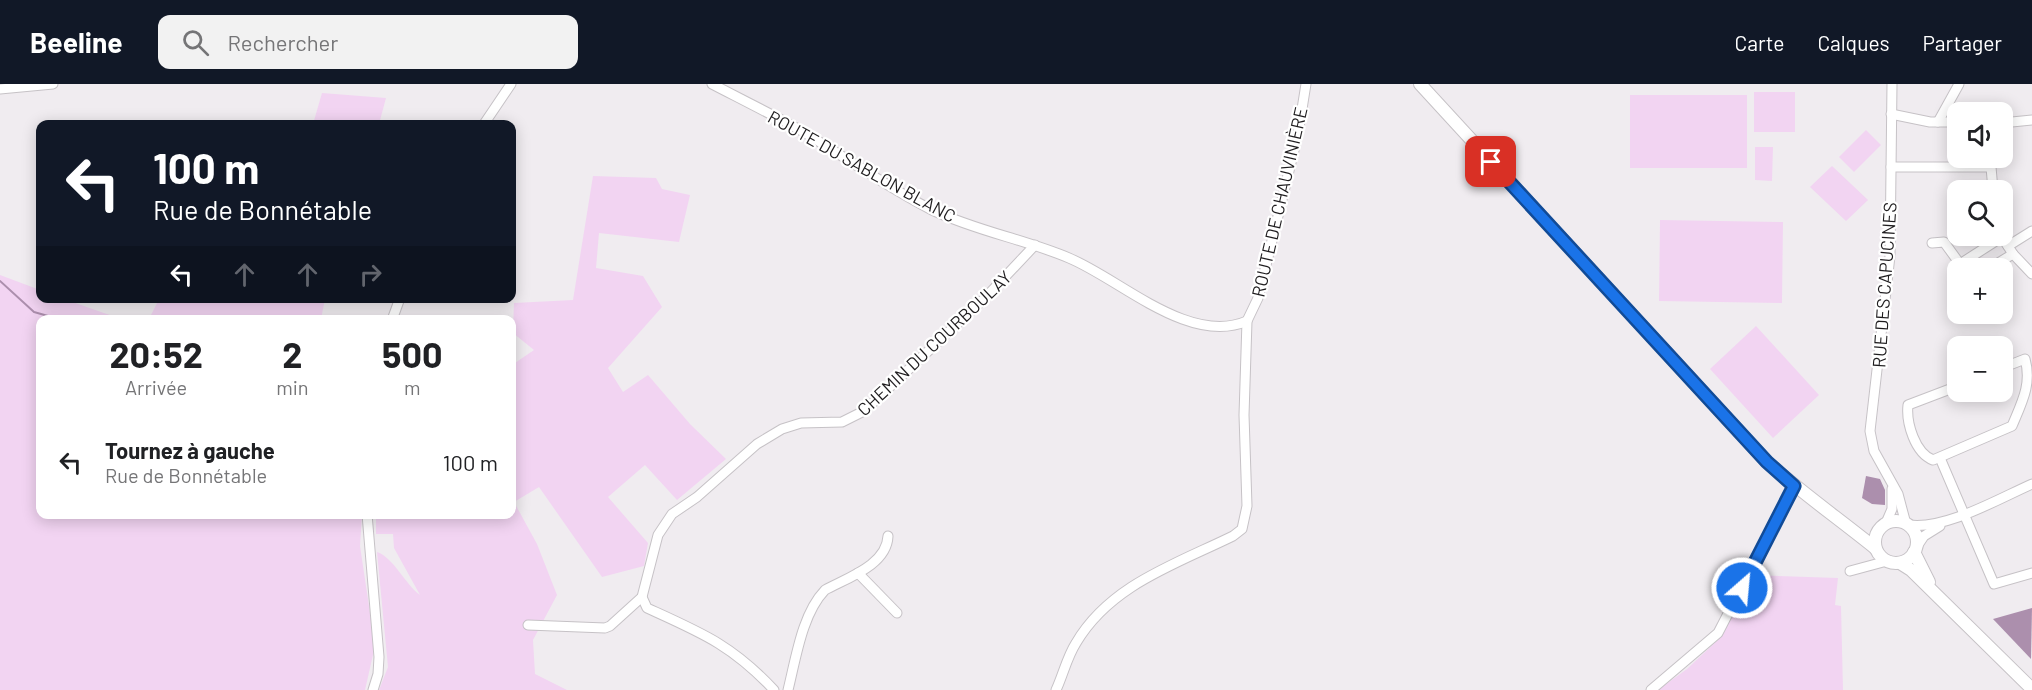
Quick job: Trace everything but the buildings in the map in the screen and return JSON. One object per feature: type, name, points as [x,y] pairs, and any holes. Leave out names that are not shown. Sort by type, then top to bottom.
[{"type":"main road","points":[[1420,84],[1767,462],[1794,486],[1847,524],[1887,561],[1900,563],[1935,593],[2032,689]]},
{"type":"main road","points":[[1847,524],[1883,525],[1899,521],[1908,525],[1916,536],[1915,550],[1935,593]]},
{"type":"main road","points":[[1875,548],[1875,537],[1883,525]]},
{"type":"main road","points":[[1900,563],[1915,550]]},
{"type":"street","points":[[0,89],[53,84]]},
{"type":"street","points":[[487,120],[511,84]]},
{"type":"street","name":"ROUTE DU SABLON BLANC","points":[[712,84],[798,129],[932,210],[972,227],[1035,245],[1071,259],[1186,321],[1211,327],[1232,326],[1247,321]]},
{"type":"street","name":"ROUTE DE CHAUVINIÈRE","points":[[1056,690],[1075,644],[1089,623],[1112,601],[1146,576],[1233,536],[1242,529],[1247,506],[1244,415],[1247,321],[1258,298],[1298,134],[1306,84]]},
{"type":"street","name":"RUE DES CAPUCINES","points":[[1892,84],[1890,256],[1870,431],[1874,451],[1898,494],[1908,525]]},
{"type":"street","points":[[1938,122],[1959,84]]},
{"type":"street","points":[[1892,114],[1947,122]]},
{"type":"street","points":[[2013,123],[2032,120]]},
{"type":"street","points":[[1891,167],[1991,167],[1992,180]]},
{"type":"street","points":[[2002,258],[2032,231]]},
{"type":"street","points":[[1932,243],[1944,242],[1956,258]]},
{"type":"street","name":"CHEMIN DU COURBOULAY","points":[[642,597],[658,535],[672,514],[697,497],[756,444],[782,429],[801,423],[842,422],[864,411],[985,298],[1035,245]]},
{"type":"street","points":[[1973,258],[1989,246]]},
{"type":"street","points":[[2008,246],[2032,274]]},
{"type":"street","points":[[1947,390],[1908,405],[1907,415],[1920,450],[1925,457],[1933,460],[2012,426],[2032,380],[2031,371],[2025,359],[2013,364]]},
{"type":"street","points":[[1940,458],[1994,584],[2032,573]]},
{"type":"street","name":"RUE DES CAPUCINES","points":[[1883,525],[1892,508],[1890,481]]},
{"type":"street","points":[[1915,550],[1924,536],[1949,520],[2032,484]]},
{"type":"street","points":[[1651,690],[1718,633],[1794,486]]},
{"type":"street","points":[[367,519],[379,657],[378,674],[373,690]]},
{"type":"street","points":[[1908,525],[1925,526],[1949,520]]},
{"type":"street","points":[[788,690],[800,644],[818,597],[825,590],[858,573],[881,556],[888,544],[888,536]]},
{"type":"street","points":[[1864,567],[1875,548]]},
{"type":"street","points":[[1850,571],[1887,561]]},
{"type":"street","points":[[858,573],[897,613]]},
{"type":"street","points":[[528,625],[605,628],[642,597],[647,608],[723,644],[748,662],[774,690]]},
{"type":"shaded area","points":[[1754,92],[1795,92],[1795,132],[1754,132]]},
{"type":"shaded area","points":[[322,93],[386,98],[380,120],[314,120]]},
{"type":"shaded area","points":[[1630,95],[1747,95],[1747,168],[1630,168]]},
{"type":"shaded area","points":[[1866,130],[1881,145],[1854,172],[1839,157]]},
{"type":"shaded area","points":[[1755,147],[1773,147],[1772,181],[1755,180]]},
{"type":"shaded area","points":[[1832,166],[1868,200],[1846,221],[1810,187]]},
{"type":"shaded area","points":[[593,176],[656,178],[662,189],[690,195],[679,242],[599,233],[596,268],[643,276],[662,307],[608,368],[623,392],[648,375],[690,424],[726,459],[677,500],[645,465],[608,497],[648,543],[644,566],[602,577],[539,487],[516,501],[516,362],[534,350],[516,335],[514,303],[573,300]]},
{"type":"shaded area","points":[[1660,220],[1783,222],[1782,303],[1659,301]]},
{"type":"shaded area","points":[[0,275],[36,288],[36,303],[75,303],[110,315],[36,315],[36,519],[362,519],[360,546],[375,646],[365,690],[0,690]]},
{"type":"shaded area","points":[[157,303],[324,303],[322,315],[151,315]]},
{"type":"shaded area","points":[[1756,326],[1819,395],[1773,438],[1710,369]]},
{"type":"shaded area","points":[[1866,476],[1880,479],[1885,490],[1885,505],[1872,504],[1862,498]]},
{"type":"shaded area","points":[[516,506],[537,544],[557,595],[533,640],[535,674],[567,690],[379,690],[388,667],[377,552],[394,565],[420,595],[394,548],[393,534],[376,534],[376,519],[516,519]]},
{"type":"shaded area","points":[[1753,575],[1838,578],[1835,605],[1841,606],[1843,690],[1658,690],[1687,669],[1722,636]]},
{"type":"shaded area","points":[[2032,608],[2031,659],[1993,619]]},
{"type":"waterway","points":[[0,281],[34,312],[44,315]]},
{"type":"route","points":[[1491,162],[1767,462],[1794,486],[1742,588]]}]
